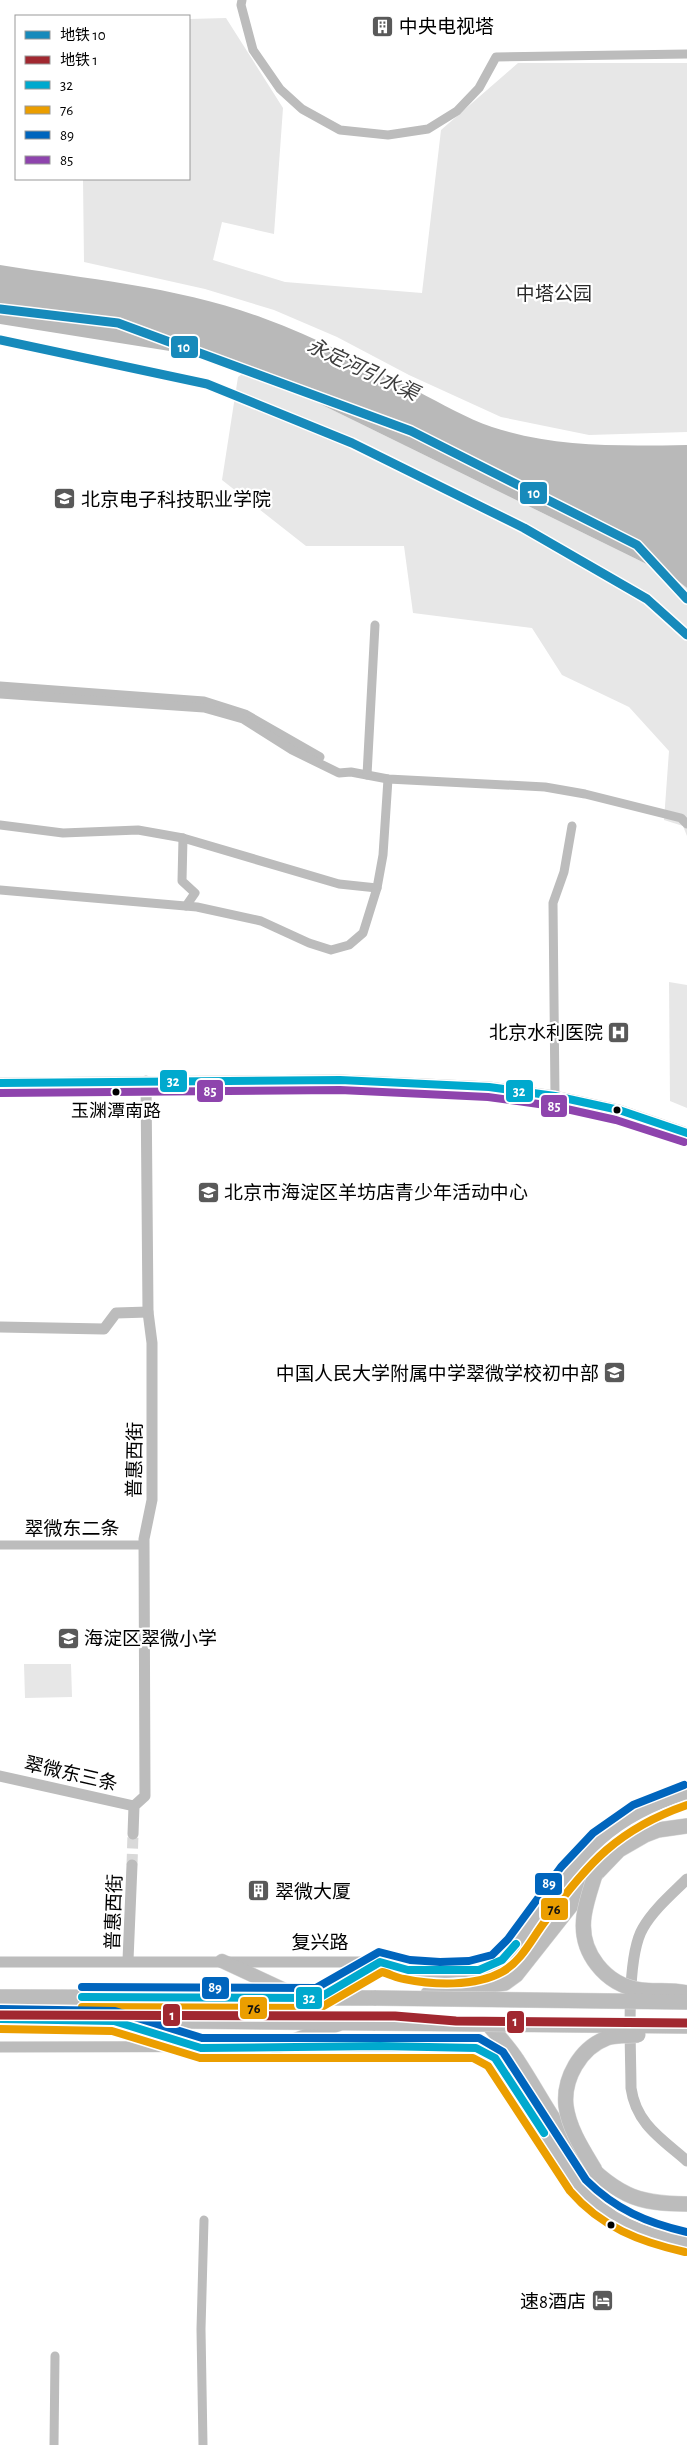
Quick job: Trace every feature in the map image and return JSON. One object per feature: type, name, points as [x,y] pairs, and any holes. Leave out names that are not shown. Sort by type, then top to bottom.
[{"type":"highway","points":[[402,1998],[505,1983],[516,1975],[596,1875],[619,1850],[638,1838],[658,1830],[687,1826]]},
{"type":"highway","points":[[596,1875],[586,1904],[584,1930],[586,1946],[600,1969],[608,1977],[626,1986],[641,1990],[687,1993]]},
{"type":"highway","points":[[0,1997],[402,1998],[687,2002]]},
{"type":"highway","points":[[0,2019],[687,2026]]},
{"type":"highway","points":[[488,2024],[516,2058],[574,2150],[594,2170],[616,2187],[640,2199],[687,2204]]},
{"type":"highway","points":[[594,2170],[576,2136],[566,2108],[569,2080],[580,2058],[607,2038],[672,2035],[687,2032]]},
{"type":"main road","points":[[222,1961],[303,1998]]},
{"type":"main road","points":[[319,1998],[380,1962]]},
{"type":"main road","points":[[114,2021],[201,2048]]},
{"type":"main road","points":[[276,2047],[341,2023]]},
{"type":"street","points":[[242,0],[241,5],[253,50],[280,89],[302,109],[340,130],[388,135],[428,129],[457,111],[479,88],[496,57],[687,54]]},
{"type":"street","points":[[367,775],[375,625]]},
{"type":"street","points":[[0,686],[204,701],[246,714],[311,752],[352,772]]},
{"type":"street","points":[[0,694],[204,708],[243,719],[292,750],[339,772],[352,772],[388,779],[545,787],[585,794],[681,818],[687,824]]},
{"type":"street","points":[[0,890],[197,907],[261,921],[308,943],[331,950],[349,945],[363,933],[377,888],[384,855],[388,779]]},
{"type":"street","points":[[0,825],[63,832],[138,830],[183,838],[339,884],[377,888]]},
{"type":"street","points":[[555,1096],[553,903],[564,872],[572,826]]},
{"type":"street","points":[[183,838],[182,881],[195,893],[186,906]]},
{"type":"street","points":[[0,1083],[340,1080],[489,1087],[555,1096],[619,1110],[687,1133]]},
{"type":"street","name":"普惠西街","points":[[133,1834],[134,1806],[145,1796],[144,1545],[152,1500],[152,1343],[148,1312],[146,1082]]},
{"type":"street","points":[[0,1327],[104,1329],[116,1313],[148,1312]]},
{"type":"street","name":"翠微东二条","points":[[0,1545],[144,1545]]},
{"type":"street","name":"翠微东三条","points":[[0,1776],[134,1806]]},
{"type":"street","name":"复兴路","points":[[0,1962],[128,1960],[380,1962],[408,1970],[466,1971],[491,1966],[510,1952],[551,1896],[596,1843],[632,1815],[687,1794]]},
{"type":"street","name":"普惠西街","points":[[128,1960],[132,1865]]},
{"type":"street","points":[[687,1879],[654,1912],[642,1929],[636,1946],[632,1969],[631,2088],[633,2102],[643,2121],[687,2161]]},
{"type":"street","points":[[0,2047],[465,2047],[483,2051],[495,2058],[578,2186],[593,2203],[625,2224],[659,2236],[687,2242]]},
{"type":"street","points":[[203,2445],[201,2329],[204,2220]]},
{"type":"street","points":[[54,2445],[55,2356]]},
{"type":"green space","name":"中塔公园","points":[[226,18],[283,108],[274,234],[222,222],[213,260],[285,282],[422,293],[441,130],[518,63],[687,63],[687,432],[589,435],[501,417],[409,375],[337,337],[274,310],[205,289],[84,262],[83,180],[190,180],[190,19]]},
{"type":"green space","points":[[249,369],[673,577],[687,588],[687,836],[683,826],[664,820],[669,751],[629,707],[562,675],[532,628],[413,613],[404,546],[306,546],[222,480],[238,377]]},
{"type":"green space","points":[[669,982],[687,985],[687,1108],[670,1101]]},
{"type":"green space","points":[[24,1664],[71,1664],[72,1697],[25,1698]]},
{"type":"water","name":"永定河引水渠","points":[[0,265],[166,291],[231,307],[302,334],[360,361],[463,415],[492,427],[516,434],[540,439],[589,444],[687,445],[687,588],[673,577],[249,369],[176,352],[0,324]]},
{"type":"tunnel","points":[[132,1865],[133,1834]]},
{"type":"metro line","name":"10","points":[[0,309],[118,323],[411,431],[637,545],[687,599]]},
{"type":"metro line","name":"10","points":[[0,340],[207,384],[352,443],[524,528],[647,599],[687,635]]},
{"type":"metro line","name":"1","points":[[0,2015],[395,2016],[456,2021],[687,2023]]},
{"type":"transit line","name":"32","points":[[0,1083],[340,1080],[489,1087],[555,1096],[619,1110],[687,1133]]},
{"type":"transit line","name":"85","points":[[0,1093],[340,1090],[488,1097],[553,1106],[616,1120],[684,1142]]},
{"type":"transit line","name":"89","points":[[82,1987],[316,1988],[379,1952],[410,1960],[440,1962],[469,1961],[492,1955],[508,1939],[561,1867],[593,1833],[633,1805],[684,1785]]},
{"type":"transit line","name":"76","points":[[82,2007],[320,2008],[382,1972],[415,1981],[441,1983],[467,1982],[491,1977],[502,1972],[515,1962],[576,1881],[606,1850],[642,1825],[663,1814],[687,1805]]},
{"type":"transit line","name":"32","points":[[82,1997],[319,1998],[380,1962],[408,1970],[479,1970],[502,1960],[516,1944]]},
{"type":"transit line","name":"89","points":[[0,2009],[115,2011],[202,2038],[479,2038],[503,2052],[586,2180],[608,2199],[632,2214],[687,2232]]},
{"type":"transit line","name":"32","points":[[0,2019],[114,2021],[201,2048],[380,2046],[476,2048],[495,2058],[544,2133]]},
{"type":"transit line","name":"76","points":[[0,2029],[112,2031],[200,2058],[473,2058],[488,2066],[570,2191],[582,2204],[608,2223],[637,2238],[685,2252]]},
{"type":"place","name":"中央电视塔","points":[[383,26]]},
{"type":"place","name":"北京电子科技职业学院","points":[[65,499]]},
{"type":"place","name":"北京水利医院","points":[[619,1032]]},
{"type":"place","name":"玉渊潭南路","points":[[116,1092]]},
{"type":"place","name":"北京市海淀区羊坊店青少年活动中心","points":[[208,1192]]},
{"type":"place","name":"中国人民大学附属中学翠微学校初中部","points":[[615,1373]]},
{"type":"place","name":"海淀区翠微小学","points":[[68,1638]]},
{"type":"place","name":"翠微大厦","points":[[259,1891]]},
{"type":"place","name":"速8酒店","points":[[602,2301]]}]
